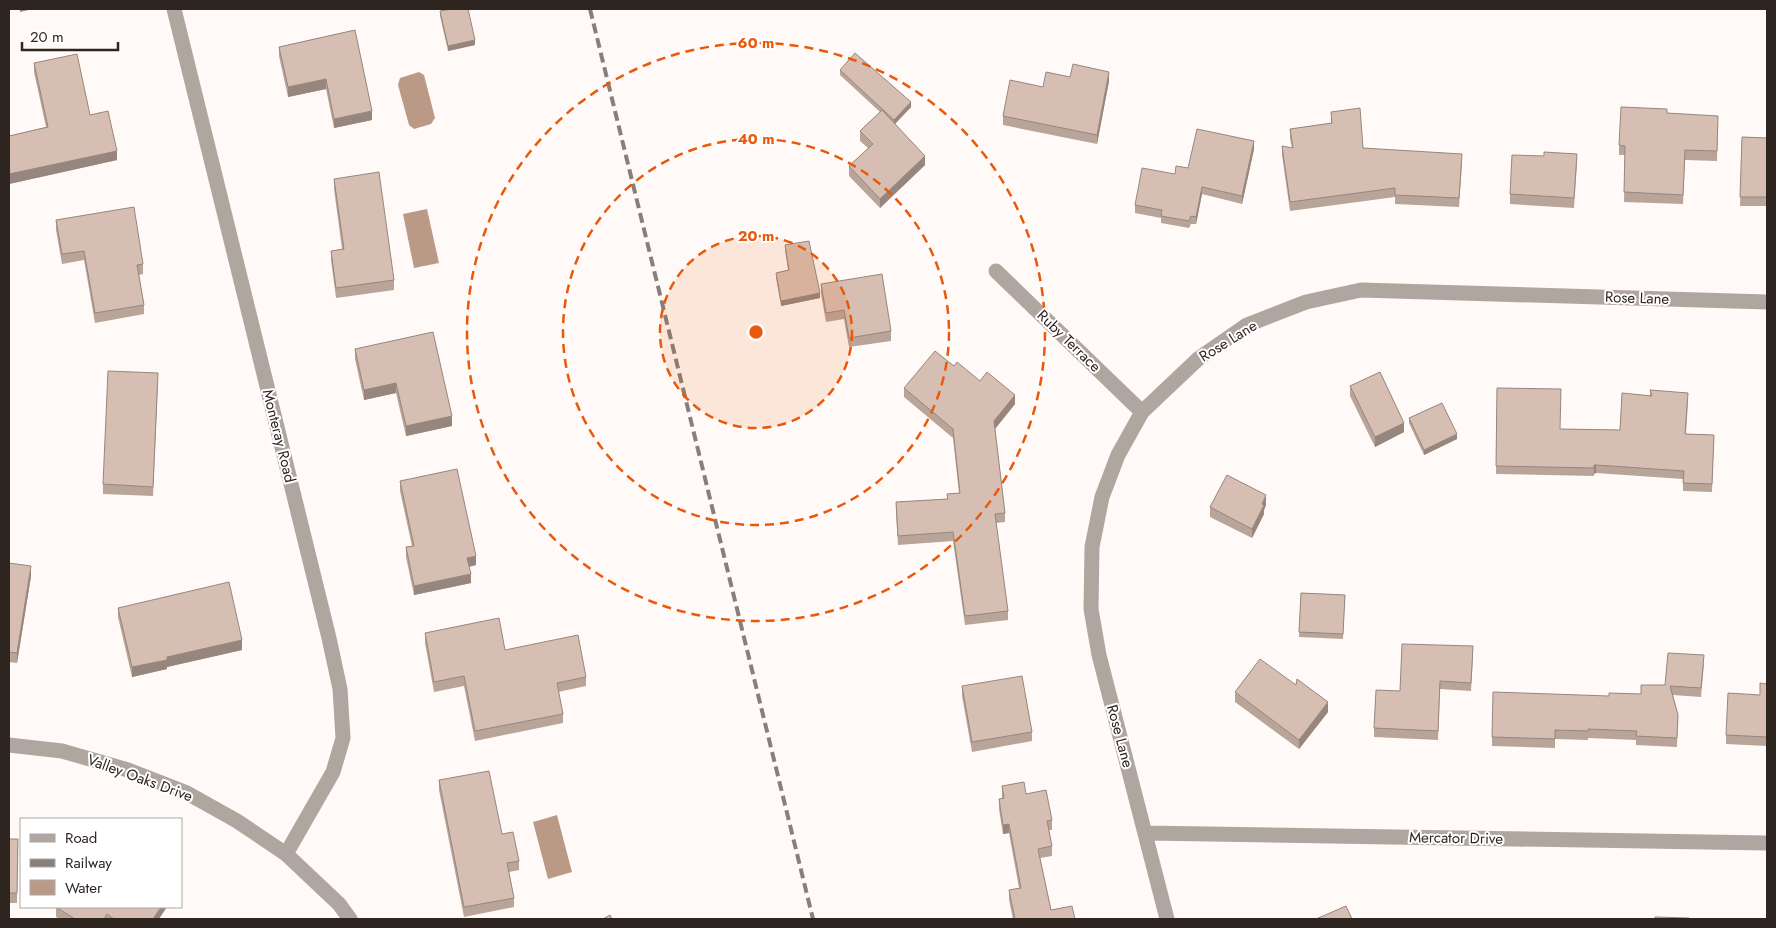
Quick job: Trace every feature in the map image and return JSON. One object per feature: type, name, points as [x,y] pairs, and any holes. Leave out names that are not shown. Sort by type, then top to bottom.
[{"type":"street","name":"Monteray Road","points":[[174,9],[340,689],[343,738],[333,772],[286,854]]},
{"type":"street","name":"Ruby Terrace","points":[[996,271],[1142,412]]},
{"type":"street","name":"Rose Lane","points":[[1167,919],[1099,656],[1091,609],[1092,547],[1102,497],[1118,455],[1142,412],[1198,359],[1247,326],[1306,302],[1361,290],[1767,302]]},
{"type":"street","name":"Valley Oaks Drive","points":[[9,745],[62,751],[128,770],[187,793],[237,821],[286,854],[339,904],[350,919]]},
{"type":"street","name":"Mercator Drive","points":[[1145,833],[1767,843]]},
{"type":"water","points":[[419,72],[424,75],[435,118],[431,124],[414,129],[409,125],[398,85],[400,78]]},
{"type":"water","points":[[427,209],[439,263],[414,268],[403,214]]},
{"type":"water","points":[[557,815],[572,872],[548,879],[533,822]]},
{"type":"building","points":[[468,9],[475,40],[448,46],[440,11]]},
{"type":"building","points":[[355,30],[372,111],[334,119],[326,79],[288,87],[279,47]]},
{"type":"building","points":[[855,53],[911,102],[894,120],[840,70]]},
{"type":"building","points":[[77,54],[90,115],[108,111],[117,151],[9,174],[9,136],[48,127],[34,63]]},
{"type":"building","points":[[1073,64],[1109,72],[1097,135],[1003,116],[1010,80],[1043,87],[1046,72],[1070,77]]},
{"type":"building","points":[[1621,107],[1667,109],[1667,113],[1718,116],[1717,151],[1685,150],[1683,195],[1624,192],[1625,146],[1619,145]]},
{"type":"building","points":[[1360,108],[1363,148],[1462,154],[1459,198],[1395,195],[1395,188],[1290,202],[1282,146],[1293,148],[1290,129],[1332,123],[1331,112]]},
{"type":"building","points":[[882,110],[925,156],[880,199],[849,166],[873,144],[860,131]]},
{"type":"building","points":[[1197,129],[1254,141],[1242,196],[1202,187],[1196,217],[1191,216],[1189,221],[1161,216],[1162,210],[1135,205],[1142,168],[1175,174],[1176,166],[1188,168]]},
{"type":"building","points":[[1742,137],[1767,138],[1767,197],[1740,197]]},
{"type":"building","points":[[1544,152],[1577,154],[1574,198],[1510,194],[1512,155],[1544,156]]},
{"type":"building","points":[[379,172],[394,280],[336,288],[331,251],[344,249],[334,179]]},
{"type":"building","points":[[134,207],[143,264],[137,265],[144,305],[95,313],[84,251],[62,254],[56,220]]},
{"type":"building","points":[[809,241],[820,293],[781,301],[776,273],[789,270],[785,245]]},
{"type":"building","points":[[882,274],[891,331],[849,338],[844,310],[826,313],[821,284]]},
{"type":"building","points":[[433,332],[452,416],[406,426],[396,383],[364,390],[355,349]]},
{"type":"building","points":[[935,351],[954,366],[957,362],[980,381],[987,372],[1015,395],[994,421],[1005,513],[995,514],[1008,611],[965,616],[953,532],[898,536],[896,502],[948,499],[947,494],[960,493],[953,429],[904,388]]},
{"type":"building","points":[[108,371],[158,373],[153,487],[103,484]]},
{"type":"building","points":[[1380,372],[1404,423],[1375,437],[1350,386]]},
{"type":"building","points":[[1497,388],[1561,389],[1560,429],[1620,430],[1622,393],[1652,396],[1650,390],[1688,393],[1685,434],[1714,435],[1712,484],[1683,483],[1684,471],[1596,465],[1594,465],[1594,468],[1496,466]]},
{"type":"building","points":[[1442,403],[1457,434],[1424,450],[1409,418]]},
{"type":"building","points":[[457,469],[476,556],[467,558],[471,574],[414,586],[406,547],[414,546],[400,481]]},
{"type":"building","points":[[1227,475],[1266,495],[1262,504],[1264,505],[1252,529],[1210,507]]},
{"type":"building","points":[[9,563],[31,566],[17,653],[9,652]]},
{"type":"building","points":[[229,582],[242,640],[167,657],[167,660],[132,667],[118,608]]},
{"type":"building","points":[[1301,593],[1345,595],[1343,634],[1299,632]]},
{"type":"building","points":[[499,618],[505,650],[578,635],[586,677],[557,683],[563,714],[475,731],[464,676],[434,682],[425,633]]},
{"type":"building","points":[[1402,644],[1473,646],[1471,683],[1440,681],[1438,731],[1374,728],[1376,690],[1400,691]]},
{"type":"building","points":[[1668,653],[1704,655],[1701,688],[1670,686],[1678,715],[1677,738],[1636,736],[1637,731],[1588,729],[1588,731],[1555,730],[1555,739],[1492,737],[1493,692],[1609,696],[1609,693],[1641,694],[1641,685],[1665,685]]},
{"type":"building","points":[[1260,659],[1296,685],[1297,679],[1328,702],[1299,740],[1235,692]]},
{"type":"building","points":[[1022,676],[1032,732],[972,742],[962,686]]},
{"type":"building","points":[[1760,683],[1767,684],[1767,737],[1726,735],[1728,693],[1760,695]]},
{"type":"building","points":[[489,771],[502,834],[513,832],[519,861],[507,863],[514,898],[464,907],[439,780]]},
{"type":"building","points":[[1024,782],[1026,794],[1046,790],[1052,820],[1047,821],[1052,846],[1038,849],[1051,910],[1072,906],[1075,919],[1015,919],[1009,890],[1021,888],[1009,824],[1003,825],[999,799],[1004,798],[1002,786]]},
{"type":"building","points":[[9,839],[18,839],[17,893],[9,893]]},
{"type":"building","points":[[1346,906],[1352,919],[1316,919]]},
{"type":"building","points":[[58,908],[160,908],[153,919],[114,919],[107,914],[104,919],[75,919]]},
{"type":"building","points":[[610,915],[612,919],[603,919]]},
{"type":"building","points":[[1655,917],[1689,918],[1689,919],[1655,919]]},
{"type":"railway","points":[[590,9],[813,919]]}]
